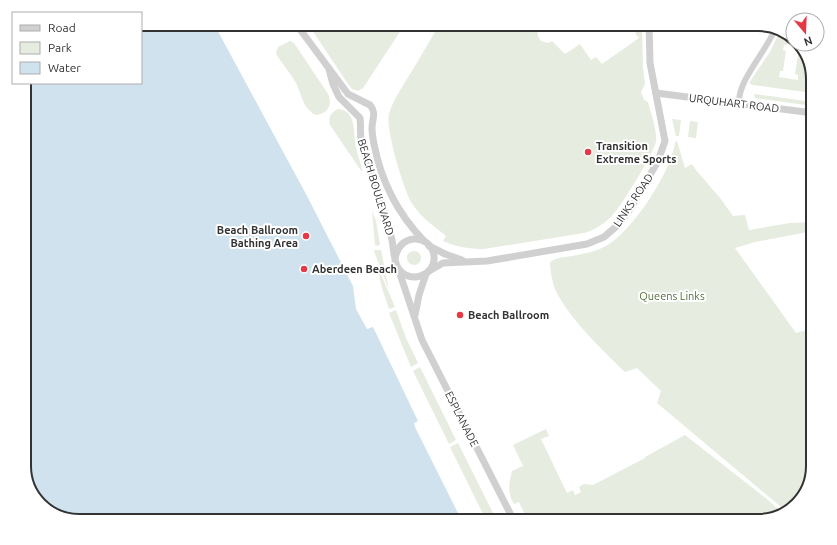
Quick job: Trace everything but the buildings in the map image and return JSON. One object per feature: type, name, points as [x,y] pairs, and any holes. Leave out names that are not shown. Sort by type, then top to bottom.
[{"type":"street","points":[[302,31],[314,46],[329,69]]},
{"type":"street","name":"LINKS ROAD","points":[[427,273],[442,264],[487,260],[587,244],[596,241],[611,232],[625,216],[640,194],[664,147],[664,135],[650,63],[649,31]]},
{"type":"street","points":[[739,103],[740,92],[744,82],[773,34]]},
{"type":"street","name":"BEACH BOULEVARD","points":[[329,69],[348,94],[370,105],[374,111],[372,128],[374,145],[389,192],[397,208],[409,224],[427,243]]},
{"type":"street","name":"BEACH BOULEVARD","points":[[329,69],[333,84],[339,96],[358,114],[360,118],[362,144],[392,236],[396,264]]},
{"type":"street","name":"URQUHART ROAD","points":[[656,93],[806,112]]},
{"type":"street","points":[[412,239],[427,243],[434,256],[434,262],[427,273],[415,278],[405,275],[396,264],[395,255],[401,244],[412,239]]},
{"type":"street","name":"LINKS ROAD","points":[[427,243],[455,258],[468,261]]},
{"type":"street","name":"ESPLANADE","points":[[396,264],[422,340],[510,514]]},
{"type":"street","name":"ESPLANADE","points":[[415,316],[419,295],[427,273]]},
{"type":"green space","points":[[313,31],[400,31],[363,88],[358,91],[352,89]]},
{"type":"green space","points":[[436,31],[538,31],[538,37],[541,41],[548,43],[552,41],[565,54],[580,44],[591,60],[596,57],[602,64],[639,38],[635,33],[638,31],[642,31],[645,84],[641,92],[644,100],[648,102],[655,127],[656,141],[636,181],[615,213],[598,227],[584,233],[484,249],[473,249],[453,245],[443,241],[446,236],[420,214],[409,198],[396,160],[390,132],[389,114],[396,98]]},
{"type":"green space","points":[[778,36],[785,39],[783,50],[786,52],[783,71],[780,71],[779,77],[798,80],[798,75],[795,74],[798,53],[806,73],[806,92],[753,85],[749,83],[770,52]]},
{"type":"green space","points":[[290,41],[294,43],[328,94],[330,105],[323,113],[315,115],[307,108],[296,83],[276,53],[278,47]]},
{"type":"green space","points":[[754,94],[806,101],[806,105],[755,98]]},
{"type":"green space","points":[[338,109],[344,110],[351,118],[356,150],[362,172],[330,125],[329,120],[331,116]]},
{"type":"green space","points":[[672,119],[681,120],[679,136],[676,136]]},
{"type":"green space","points":[[690,121],[698,122],[696,138],[688,137]]},
{"type":"green space","name":"Queens Links","points":[[677,141],[685,168],[692,164],[733,216],[745,215],[749,230],[790,223],[806,222],[806,232],[755,242],[735,248],[796,333],[806,330],[806,472],[798,493],[790,502],[782,508],[657,403],[661,391],[637,368],[625,372],[616,364],[569,312],[554,285],[550,264],[552,261],[592,252],[604,247],[615,240],[638,216],[658,185],[666,169],[675,142]]},
{"type":"green space","points":[[372,211],[376,221],[380,244],[378,246],[375,245]]},
{"type":"green space","points":[[381,250],[389,290],[374,251]]},
{"type":"green space","points":[[414,251],[419,253],[421,258],[419,263],[414,265],[409,263],[407,258],[409,253]]},
{"type":"green space","points":[[376,263],[395,307],[389,309]]},
{"type":"green space","points":[[396,310],[406,338],[418,363],[411,367],[389,313]]},
{"type":"green space","points":[[420,367],[456,440],[449,444],[413,371]]},
{"type":"green space","points":[[546,429],[549,436],[541,439],[567,493],[573,490],[575,495],[581,492],[579,487],[584,484],[593,485],[685,435],[778,509],[758,514],[525,514],[519,502],[514,504],[510,496],[509,484],[512,471],[523,466],[513,445]]},
{"type":"green space","points":[[458,443],[494,514],[483,514],[450,447]]},
{"type":"water","points":[[142,31],[218,31],[307,196],[353,286],[356,309],[367,329],[373,327],[418,421],[414,423],[458,514],[73,514],[52,506],[45,500],[37,490],[31,469],[31,84],[142,84]]},
{"type":"place","name":"Transition Extreme Sports","points":[[588,152]]},
{"type":"place","name":"Beach Ballroom Bathing Area","points":[[306,236]]},
{"type":"place","name":"Aberdeen Beach","points":[[304,269]]},
{"type":"place","name":"Beach Ballroom","points":[[460,315]]}]
